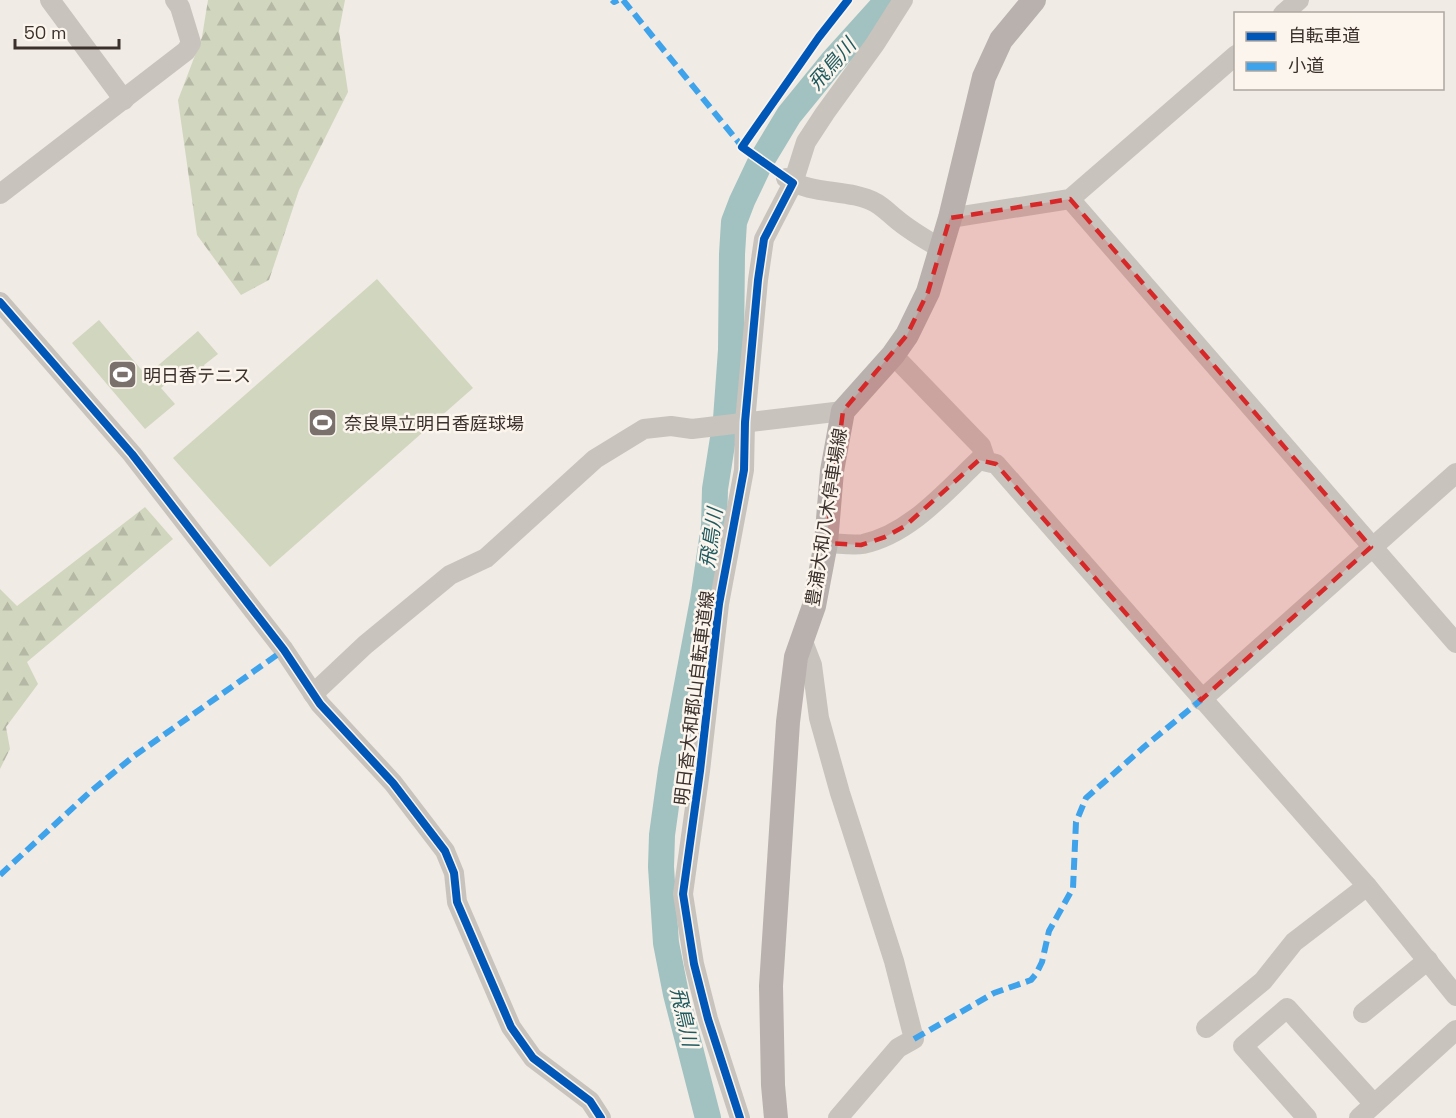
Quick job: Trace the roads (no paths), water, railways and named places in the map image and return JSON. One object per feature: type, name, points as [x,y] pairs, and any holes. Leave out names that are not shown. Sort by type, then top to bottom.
[{"type":"main road","name":"豊浦大和八木停車場線","points":[[776,1118],[771,986],[788,722],[796,657],[814,606],[826,543],[832,471],[843,411],[907,335],[928,292],[942,249],[984,77],[1001,40],[1034,0]]},
{"type":"street","points":[[50,0],[124,100]]},
{"type":"street","points":[[0,194],[186,51],[191,43],[180,6],[175,0]]},
{"type":"street","name":"明日香大和郡山自転車道線","points":[[740,1118],[693,964],[683,894],[719,604],[744,470],[742,422],[758,280],[764,239],[806,142],[903,0]]},
{"type":"street","points":[[1285,12],[1299,0]]},
{"type":"street","points":[[950,218],[1070,199],[1234,57]]},
{"type":"street","points":[[790,181],[834,193],[851,193],[878,204],[896,219],[942,249]]},
{"type":"street","points":[[1070,199],[1456,643]]},
{"type":"street","points":[[0,302],[132,454],[284,650],[328,713],[408,801],[445,851],[454,873],[457,902],[517,1037],[539,1063],[590,1101],[601,1118]]},
{"type":"street","points":[[893,354],[981,446],[986,461]]},
{"type":"street","points":[[314,694],[365,645],[450,576],[486,558],[595,459],[644,429],[671,426],[692,429],[843,411]]},
{"type":"street","points":[[826,543],[861,545],[885,537],[905,526],[979,460],[996,465],[1367,886],[1454,989]]},
{"type":"street","points":[[1201,700],[1456,473]]},
{"type":"street","points":[[802,639],[812,665],[822,729],[894,961],[914,1039],[898,1048],[838,1118]]},
{"type":"street","points":[[1206,1028],[1263,981],[1294,942],[1367,886]]},
{"type":"street","points":[[1363,1013],[1428,960]]},
{"type":"street","points":[[1307,1118],[1243,1046],[1287,1008],[1374,1104]]},
{"type":"street","points":[[1359,1118],[1456,1030]]},
{"type":"waterway","name":"飛鳥川","points":[[708,1118],[676,994],[666,943],[661,867],[662,835],[671,770],[703,600],[714,526],[715,489],[726,419],[731,350],[734,222],[760,163],[789,115],[833,61],[888,0]]},
{"type":"place","name":"明日香テニス","points":[[122,375]]},
{"type":"place","name":"奈良県立明日香庭球場","points":[[323,423]]}]
